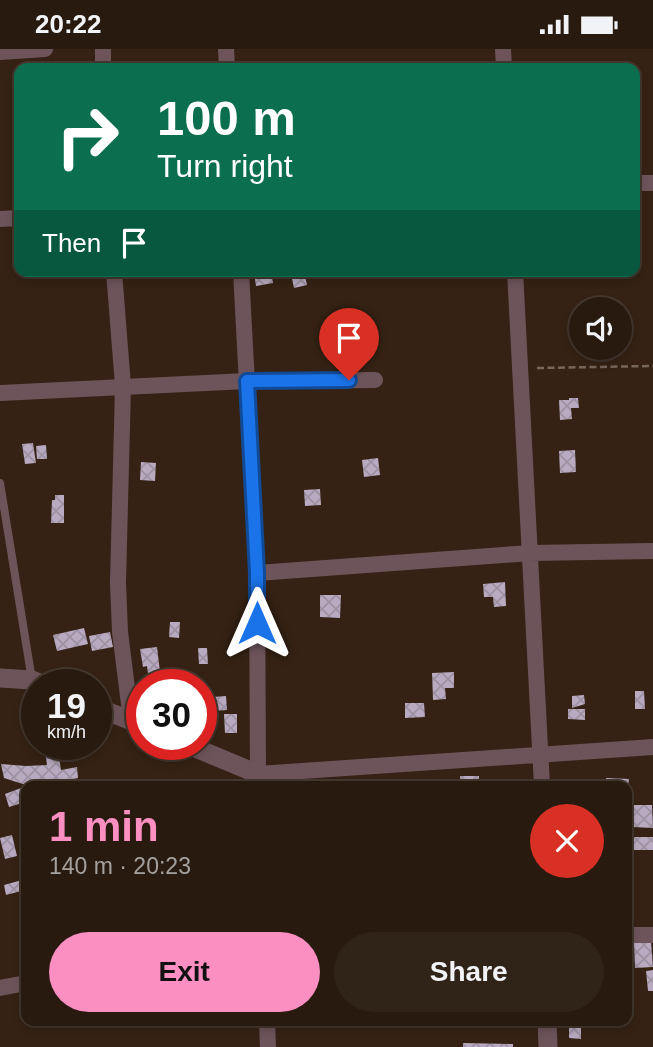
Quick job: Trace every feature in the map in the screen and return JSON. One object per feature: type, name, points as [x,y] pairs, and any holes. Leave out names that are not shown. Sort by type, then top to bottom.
[{"type":"street","points":[[0,53],[45,49]]},
{"type":"street","points":[[114,277],[123,386],[118,583],[126,680]]},
{"type":"street","points":[[241,277],[257,573],[258,780]]},
{"type":"street","points":[[515,277],[542,781]]},
{"type":"street","points":[[0,393],[247,381],[375,380]]},
{"type":"street","points":[[257,573],[530,553],[653,551]]},
{"type":"street","points":[[0,678],[21,680]]},
{"type":"street","points":[[217,760],[258,780],[653,747]]},
{"type":"street","points":[[632,935],[653,935]]},
{"type":"street","points":[[0,988],[21,984]]},
{"type":"street","points":[[267,1026],[268,1047]]},
{"type":"street","points":[[547,1026],[548,1047]]},
{"type":"lane","points":[[0,483],[35,669]]},
{"type":"path","points":[[520,368],[653,366]]},
{"type":"building","points":[[255,277],[272,277],[273,283],[256,286]]},
{"type":"building","points":[[292,277],[305,277],[307,285],[294,288]]},
{"type":"building","points":[[578,398],[579,408],[571,408],[572,419],[560,420],[559,400]]},
{"type":"building","points":[[33,443],[36,463],[25,464],[22,444]]},
{"type":"building","points":[[46,445],[47,459],[37,459],[36,446]]},
{"type":"building","points":[[575,450],[576,472],[560,473],[559,451]]},
{"type":"building","points":[[378,458],[380,475],[364,477],[362,460]]},
{"type":"building","points":[[141,462],[156,463],[155,481],[140,480]]},
{"type":"building","points":[[320,489],[321,505],[305,506],[304,490]]},
{"type":"building","points":[[55,495],[64,495],[64,523],[51,523],[52,500],[55,500]]},
{"type":"building","points":[[505,582],[506,606],[494,607],[493,597],[484,597],[483,584]]},
{"type":"building","points":[[320,595],[341,595],[340,618],[320,617]]},
{"type":"building","points":[[170,622],[180,622],[179,638],[169,637]]},
{"type":"building","points":[[84,628],[88,644],[57,651],[53,635]]},
{"type":"building","points":[[110,632],[113,647],[92,651],[89,636]]},
{"type":"building","points":[[157,647],[160,669],[143,667],[140,649]]},
{"type":"building","points":[[198,648],[207,648],[208,664],[199,664]]},
{"type":"building","points":[[454,672],[454,688],[445,688],[446,699],[433,700],[432,673]]},
{"type":"building","points":[[635,691],[644,691],[645,709],[635,709]]},
{"type":"building","points":[[584,695],[585,704],[572,708],[572,696]]},
{"type":"building","points":[[226,696],[227,710],[217,711],[217,697]]},
{"type":"building","points":[[405,703],[424,703],[425,717],[405,718]]},
{"type":"building","points":[[568,709],[585,709],[585,720],[568,719]]},
{"type":"building","points":[[224,714],[237,714],[237,733],[225,733]]},
{"type":"building","points":[[46,760],[59,760],[61,770],[77,767],[78,778],[62,781],[21,781],[21,783],[4,778],[1,764],[47,765]]},
{"type":"building","points":[[460,776],[479,776],[479,781],[460,781]]},
{"type":"building","points":[[606,778],[629,779],[629,781],[606,781]]},
{"type":"building","points":[[21,788],[21,803],[9,807],[5,794]]},
{"type":"building","points":[[632,805],[652,805],[653,828],[632,827]]},
{"type":"building","points":[[12,835],[17,856],[5,859],[0,838]]},
{"type":"building","points":[[632,837],[653,837],[653,850],[632,850]]},
{"type":"building","points":[[21,880],[21,891],[6,895],[4,885]]},
{"type":"building","points":[[651,942],[653,967],[635,968],[634,943]]},
{"type":"building","points":[[653,970],[653,991],[648,991],[646,971]]},
{"type":"building","points":[[569,1026],[581,1026],[581,1039],[569,1038]]},
{"type":"building","points":[[463,1043],[513,1044],[513,1047],[463,1047]]},
{"type":"route","points":[[257,623],[247,381],[349,380]]}]
